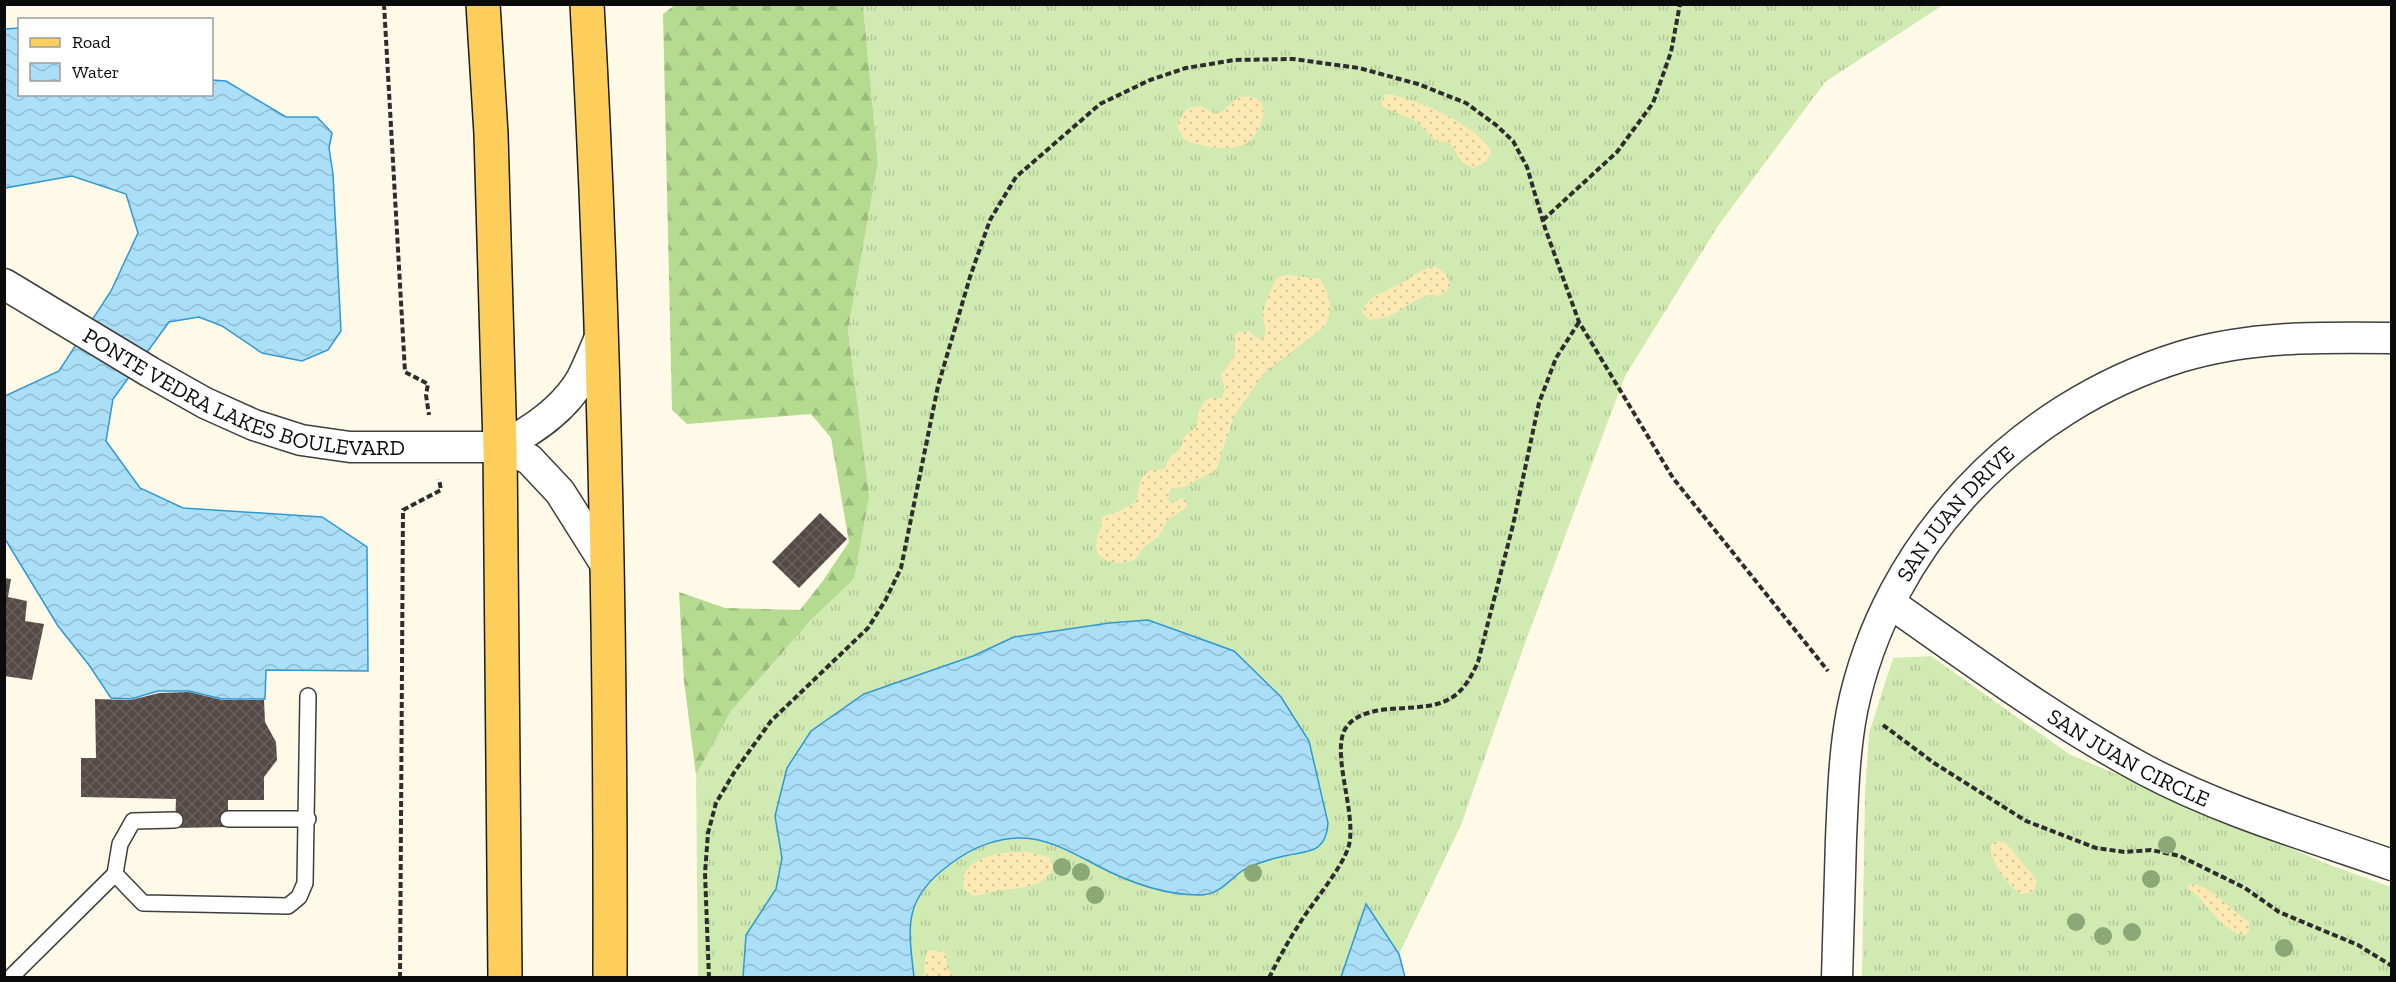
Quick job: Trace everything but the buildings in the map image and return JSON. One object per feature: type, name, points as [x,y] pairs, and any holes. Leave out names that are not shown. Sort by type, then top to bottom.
[{"type":"main road","points":[[483,4],[490,134],[500,447],[505,978]]},
{"type":"main road","points":[[587,4],[596,166],[601,335],[610,978]]},
{"type":"street","name":"PONTE VEDRA LAKES BOULEVARD","points":[[4,284],[150,372],[205,403],[254,425],[301,440],[350,447],[500,447],[529,459],[560,492],[606,565]]},
{"type":"street","name":"PONTE VEDRA LAKES BOULEVARD","points":[[500,447],[529,432],[560,406],[581,379],[601,335]]},
{"type":"street","name":"SAN JUAN DRIVE","points":[[1837,978],[1843,766],[1854,704],[1868,656],[1890,603],[1927,540],[1976,479],[2011,447],[2073,404],[2121,379],[2181,357],[2243,344],[2306,337],[2391,338]]},
{"type":"street","name":"SAN JUAN CIRCLE","points":[[1890,603],[2055,718],[2146,771],[2219,804],[2391,865]]},
{"type":"lane","points":[[115,874],[143,903],[288,906],[299,897],[305,883],[308,819],[308,696]]},
{"type":"lane","points":[[228,819],[308,819]]},
{"type":"lane","points":[[10,978],[115,874],[120,844],[133,821],[175,820]]},
{"type":"path","points":[[384,4],[405,372],[428,384],[427,406],[441,489],[403,510],[400,978]]},
{"type":"path","points":[[1543,220],[1617,152],[1653,104],[1671,52],[1680,4]]},
{"type":"path","points":[[709,978],[705,873],[708,833],[716,803],[735,771],[771,721],[868,628],[885,601],[901,568],[938,386],[970,277],[990,220],[1016,177],[1100,104],[1150,80],[1186,68],[1233,60],[1293,58],[1359,68],[1418,84],[1466,103],[1513,141],[1527,168],[1580,322],[1673,478],[1854,704],[1934,763],[2026,821],[2072,841],[2096,848],[2125,852],[2151,850],[2180,856],[2245,888],[2279,912],[2358,945],[2391,966]]},
{"type":"path","points":[[1269,978],[1297,927],[1348,846],[1350,824],[1347,790],[1339,749],[1341,735],[1349,724],[1362,715],[1434,704],[1452,698],[1470,680],[1478,662],[1513,525],[1539,403],[1556,358],[1580,322]]},
{"type":"green space","points":[[676,4],[863,5],[878,163],[848,330],[869,496],[854,579],[810,621],[731,711],[696,775],[684,681],[679,592],[725,608],[800,610],[849,542],[831,438],[811,414],[687,424],[672,410],[663,14]]},
{"type":"green space","points":[[863,5],[1943,5],[1825,82],[1718,226],[1625,376],[1525,643],[1461,825],[1399,954],[1366,904],[1341,977],[698,977],[696,775],[731,711],[810,621],[854,579],[857,404],[848,330],[878,163]]},
{"type":"green space","points":[[1931,656],[2069,754],[2330,865],[2391,887],[2391,977],[1862,978],[1865,793],[1869,733],[1893,658]]},
{"type":"sand","points":[[1386,94],[1412,100],[1460,123],[1485,142],[1491,152],[1487,161],[1473,168],[1462,162],[1450,143],[1436,141],[1416,121],[1383,107],[1381,102]]},
{"type":"sand","points":[[1238,97],[1257,99],[1263,110],[1262,123],[1250,141],[1231,148],[1223,148],[1184,140],[1177,126],[1186,111],[1192,107],[1201,106],[1215,114],[1219,113]]},
{"type":"sand","points":[[1433,266],[1448,278],[1450,285],[1446,292],[1438,296],[1429,295],[1420,298],[1388,317],[1369,320],[1362,312],[1373,297]]},
{"type":"sand","points":[[1287,275],[1320,279],[1330,302],[1325,326],[1264,373],[1234,416],[1216,470],[1184,487],[1170,489],[1168,500],[1172,503],[1182,498],[1186,500],[1187,507],[1167,520],[1159,536],[1144,547],[1134,560],[1110,562],[1104,559],[1097,551],[1096,545],[1102,517],[1136,502],[1141,479],[1150,470],[1164,469],[1170,457],[1180,449],[1184,437],[1196,427],[1199,411],[1206,400],[1222,398],[1225,389],[1221,375],[1235,355],[1235,335],[1238,332],[1249,331],[1259,340],[1265,335],[1263,314],[1269,295],[1277,278]]},
{"type":"sand","points":[[1996,841],[2006,843],[2033,876],[2037,882],[2033,892],[2021,894],[2005,880],[1990,849]]},
{"type":"sand","points":[[1010,852],[1028,852],[1049,857],[1053,868],[1043,880],[1029,886],[973,896],[965,890],[963,881],[970,867],[985,858]]},
{"type":"sand","points":[[2190,884],[2207,889],[2249,922],[2249,932],[2244,935],[2235,932],[2220,922],[2187,887]]},
{"type":"sand","points":[[930,950],[944,952],[947,968],[955,977],[924,977],[926,953]]},
{"type":"water","points":[[18,28],[18,96],[213,96],[213,80],[226,81],[286,117],[317,117],[332,133],[329,148],[333,174],[341,331],[328,350],[302,361],[262,353],[222,326],[199,317],[169,322],[113,399],[106,441],[140,488],[183,508],[322,517],[367,547],[368,671],[266,670],[265,699],[222,699],[189,691],[158,691],[131,699],[111,698],[89,665],[58,626],[5,539],[5,396],[59,371],[111,291],[138,233],[126,194],[72,176],[5,188],[5,29]]},
{"type":"water","points":[[1148,620],[1234,651],[1281,697],[1309,741],[1328,823],[1326,834],[1319,846],[1306,852],[1255,864],[1212,893],[1199,895],[1172,893],[1133,882],[1049,843],[1022,838],[999,840],[988,843],[958,859],[934,877],[923,890],[916,902],[910,928],[914,977],[743,977],[746,935],[776,889],[782,858],[775,816],[787,768],[811,731],[864,694],[973,656],[1014,637],[1109,623]]},
{"type":"water","points":[[1366,904],[1399,954],[1405,977],[1341,977]]}]
